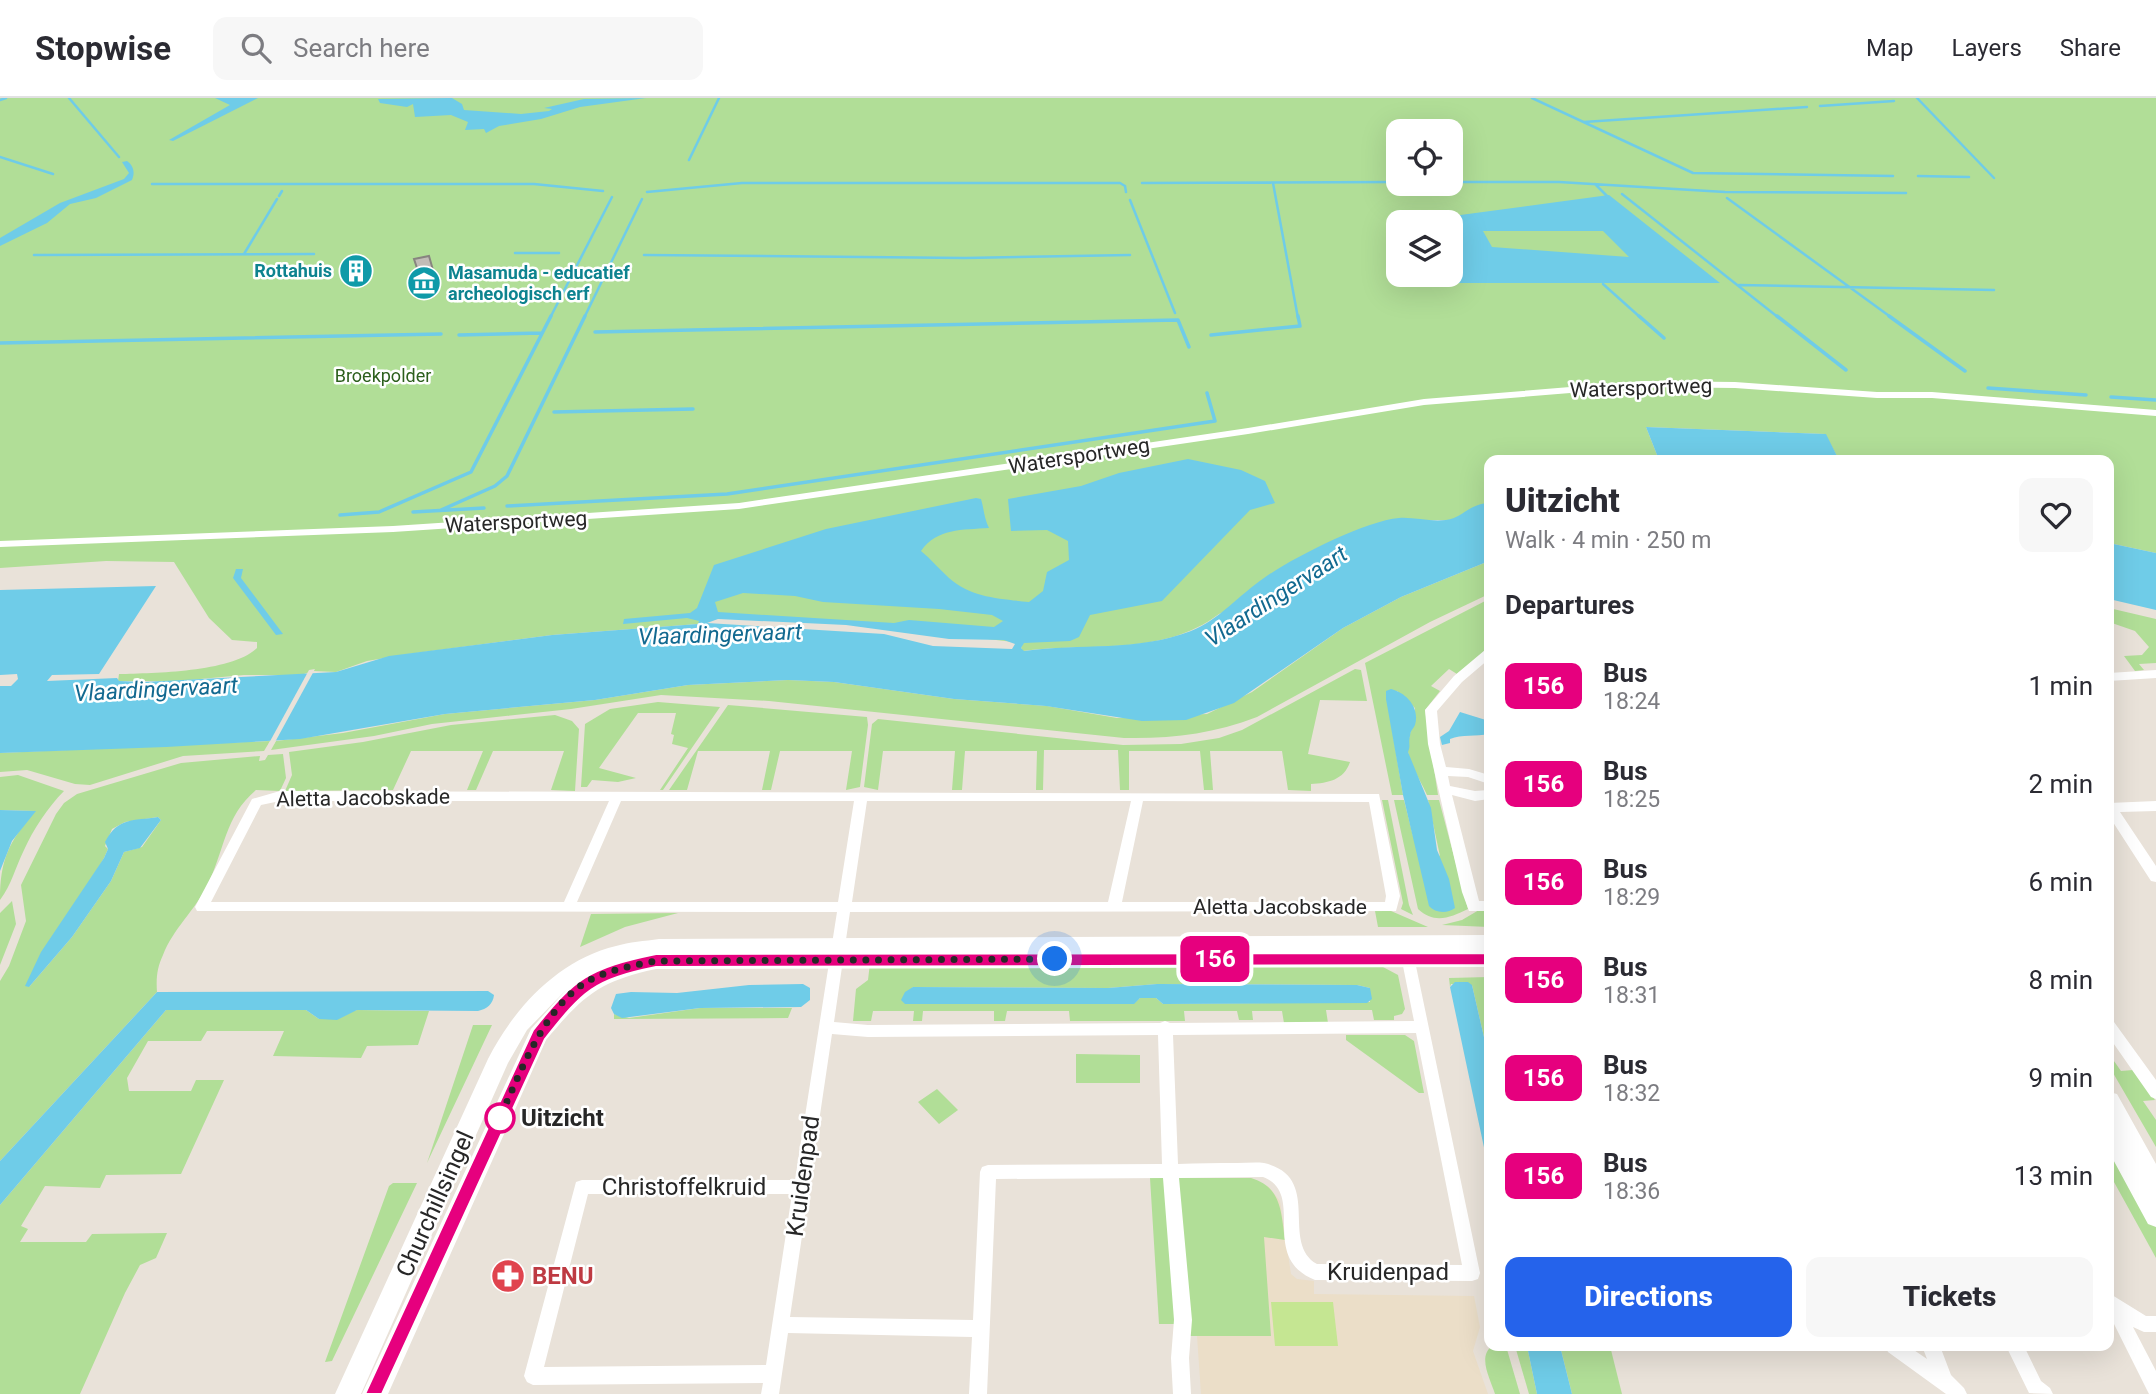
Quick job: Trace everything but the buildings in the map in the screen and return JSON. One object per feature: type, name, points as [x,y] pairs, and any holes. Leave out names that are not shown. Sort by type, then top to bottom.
[{"type":"street","name":"Watersportweg","points":[[0,544],[393,529],[739,506],[1248,431],[1424,402],[1644,384],[1735,385],[1877,395],[1932,395],[2156,413]]},
{"type":"street","points":[[1484,657],[1458,679],[1431,710],[1434,744],[1474,908],[1484,907]]},
{"type":"street","points":[[2114,677],[2156,674]]},
{"type":"street","points":[[1441,771],[1469,773],[1484,778]]},
{"type":"street","points":[[1445,789],[1475,796],[1484,795]]},
{"type":"street","name":"Aletta Jacobskade","points":[[280,796],[618,796],[1375,797],[1393,895],[1391,907],[202,907],[256,802],[280,796]]},
{"type":"street","points":[[568,907],[618,796]]},
{"type":"street","points":[[838,951],[861,797]]},
{"type":"street","points":[[1114,906],[1138,797]]},
{"type":"street","points":[[2114,808],[2156,806]]},
{"type":"street","points":[[2114,815],[2156,877]]},
{"type":"street","points":[[1408,952],[1484,944]]},
{"type":"street","points":[[562,991],[625,967],[656,961],[838,951],[1408,952],[1484,959]]},
{"type":"street","name":"Kruidenpad","points":[[770,1394],[838,951]]},
{"type":"street","name":"Kruidenpad","points":[[978,1394],[988,1172],[1263,1170],[1280,1178],[1289,1194],[1295,1257],[1302,1268],[1315,1272],[1472,1273],[1408,952]]},
{"type":"street","name":"Churchillsingel","points":[[348,1394],[499,1059],[520,1024],[562,991]]},
{"type":"street","name":"Churchillsingel","points":[[375,1394],[538,1035],[562,991]]},
{"type":"street","points":[[825,1027],[868,1031],[1422,1027]]},
{"type":"street","points":[[1165,1027],[1170,1171],[1183,1320],[1180,1358],[1182,1394]]},
{"type":"street","points":[[2114,1033],[2156,1092]]},
{"type":"street","points":[[2114,1110],[2156,1186]]},
{"type":"street","points":[[2114,1140],[2156,1216]]},
{"type":"street","points":[[449,1173],[474,1175]]},
{"type":"street","name":"Christoffelkruid","points":[[773,1374],[533,1376],[582,1187],[802,1187]]},
{"type":"street","points":[[2114,1305],[2144,1324],[2156,1324]]},
{"type":"street","points":[[2114,1310],[2156,1389]]},
{"type":"street","points":[[781,1325],[982,1329]]},
{"type":"street","points":[[1901,1351],[1952,1388]]},
{"type":"street","points":[[1934,1351],[1952,1388]]},
{"type":"street","points":[[2017,1351],[2035,1387],[2044,1394]]},
{"type":"shaded area","points":[[1251,1178],[1269,1187],[1280,1201],[1291,1274],[1297,1279],[1314,1281],[1314,1294],[1474,1296],[1480,1327],[1473,1351],[1488,1394],[1201,1394],[1197,1336],[1188,1336]]},
{"type":"green space","name":"Broekpolder","points":[[0,98],[2156,98],[2156,553],[2114,544],[2114,455],[1836,455],[1825,434],[1646,427],[1657,455],[1484,455],[1484,513],[1449,520],[1427,520],[1219,614],[1197,628],[1150,642],[1023,651],[1023,643],[803,618],[696,619],[700,621],[698,624],[552,635],[409,654],[367,661],[336,672],[313,671],[301,675],[244,675],[178,681],[118,681],[119,674],[212,667],[245,656],[257,648],[257,642],[232,640],[209,618],[174,562],[106,561],[0,568]]},
{"type":"green space","points":[[1484,563],[1484,596],[1430,622],[1257,717],[1224,728],[1191,734],[1124,738],[769,701],[661,695],[571,709],[432,724],[374,736],[271,750],[276,741],[343,733],[445,714],[595,700],[688,685],[788,680],[834,682],[954,699],[1047,706],[1117,718],[1207,714],[1252,692],[1343,628],[1401,597]]},
{"type":"green space","points":[[1484,602],[1484,653],[1457,674],[1449,669],[1431,686],[1440,691],[1425,710],[1438,795],[1427,795],[1409,757],[1415,708],[1397,691],[1386,693],[1403,795],[1392,795],[1365,663]]},
{"type":"green space","points":[[2114,609],[2156,619],[2156,663],[2139,664],[2144,670],[2135,671],[2124,656],[2142,655],[2149,647],[2135,631],[2114,624]]},
{"type":"green space","points":[[1355,669],[1361,670],[1367,701],[1320,700],[1308,754],[1350,762],[1340,777],[1311,784],[1311,791],[1288,790],[1282,751],[1210,751],[1213,790],[1204,790],[1200,751],[1129,751],[1129,790],[1120,790],[1118,750],[1044,750],[1043,790],[1036,790],[1037,751],[965,751],[962,790],[952,790],[955,751],[883,751],[878,790],[864,787],[872,724],[878,719],[1123,745],[1181,744],[1219,738],[1242,730]]},
{"type":"green space","points":[[658,702],[720,707],[663,790],[660,790],[688,748],[672,744],[674,735],[671,734],[676,713],[638,713],[599,768],[636,778],[618,782],[592,780],[587,787],[581,787],[585,724],[610,709]]},
{"type":"green space","points":[[728,705],[867,717],[860,787],[846,790],[852,751],[780,751],[771,790],[762,790],[770,751],[698,751],[687,790],[669,790]]},
{"type":"green space","points":[[555,715],[572,721],[579,729],[575,791],[551,790],[564,751],[493,751],[476,790],[467,790],[483,751],[411,751],[393,790],[285,791],[292,775],[289,752],[363,742],[451,725]]},
{"type":"green space","points":[[270,741],[264,751],[183,756],[90,785],[75,784],[27,770],[0,772],[0,753]]},
{"type":"green space","points":[[283,754],[286,778],[280,791],[256,790],[237,811],[207,886],[172,937],[159,964],[157,992],[0,1161],[0,981],[9,966],[26,921],[21,885],[56,814],[64,803],[77,794],[181,763],[260,756],[259,761],[265,760],[268,755]],"holes":[[[158,817],[161,820],[142,847],[124,852],[111,881],[72,937],[29,987],[104,858],[108,849],[105,846],[112,829],[125,822]]]},
{"type":"green space","points":[[18,775],[64,791],[36,827],[0,900],[4,862],[12,842],[35,811],[0,810],[0,777]]},
{"type":"green space","points":[[1382,800],[1388,800],[1413,915],[1401,909],[1403,903]]},
{"type":"green space","points":[[1394,800],[1404,800],[1413,836],[1440,856],[1428,800],[1439,800],[1468,909],[1455,915],[1436,918],[1418,909]]},
{"type":"green space","points":[[12,901],[16,924],[0,965],[0,913]]},
{"type":"green space","points":[[1484,910],[1484,927],[1442,925]]},
{"type":"green space","points":[[1375,911],[1391,911],[1428,927],[1378,927]]},
{"type":"green space","points":[[678,913],[625,927],[580,947],[591,914]]},
{"type":"green space","points":[[870,963],[1383,967],[1398,975],[1405,1009],[1402,1014],[1394,1016],[1394,1020],[1374,1020],[1372,1010],[1326,1010],[1328,1023],[1284,1023],[1282,1011],[1252,1011],[1253,1020],[1239,1020],[1237,1011],[1184,1011],[1185,1021],[1070,1021],[1069,1011],[1007,1011],[1005,1021],[994,1021],[994,1011],[923,1011],[922,1021],[913,1021],[914,1011],[873,1011],[871,1021],[853,1021],[856,989],[868,980]],"holes":[[[1357,985],[1370,988],[1370,1002],[1163,1004],[1156,998],[1140,998],[1133,1004],[903,1002],[913,987]]]},
{"type":"green space","points":[[1484,977],[1484,1037],[1472,985],[1451,984],[1450,987],[1449,978]]},
{"type":"green space","points":[[700,1008],[792,1008],[788,1018],[614,1019],[614,1014],[629,1018]]},
{"type":"green space","points":[[166,1010],[306,1010],[319,1019],[357,1010],[429,1011],[418,1045],[367,1046],[361,1058],[273,1056],[284,1031],[207,1031],[201,1041],[148,1041],[127,1078],[129,1091],[191,1091],[196,1080],[224,1080],[181,1174],[106,1175],[100,1188],[45,1186],[21,1226],[28,1229],[20,1242],[86,1242],[92,1234],[167,1233],[156,1258],[140,1265],[80,1394],[0,1394],[0,1205]]},
{"type":"green space","points":[[473,1025],[492,1025],[427,1163]]},
{"type":"green space","points":[[1346,1035],[1405,1035],[1414,1041],[1424,1093],[1419,1093],[1346,1040]]},
{"type":"green space","points":[[1076,1054],[1140,1055],[1140,1083],[1076,1083]]},
{"type":"green space","points":[[2114,1061],[2121,1071],[2133,1070],[2155,1100],[2143,1101],[2156,1120],[2156,1147],[2114,1075]]},
{"type":"green space","points":[[937,1089],[958,1110],[939,1124],[918,1102]]},
{"type":"green space","points":[[2114,1150],[2156,1227],[2156,1258],[2114,1182]]},
{"type":"green space","points":[[1150,1178],[1166,1178],[1175,1324],[1159,1324]]},
{"type":"green space","points":[[1177,1178],[1251,1178],[1261,1182],[1274,1194],[1281,1211],[1285,1240],[1264,1237],[1271,1336],[1188,1336]]},
{"type":"green space","points":[[393,1183],[417,1183],[332,1361],[325,1362],[389,1186]]},
{"type":"green space","points":[[1271,1302],[1333,1302],[1338,1346],[1275,1346]]},
{"type":"green space","points":[[1488,1351],[1507,1351],[1520,1394],[1495,1394],[1488,1376]]},
{"type":"green space","points":[[1516,1351],[1528,1351],[1537,1394],[1529,1394]]},
{"type":"green space","points":[[1561,1351],[1611,1351],[1622,1394],[1572,1394]]},
{"type":"water","points":[[215,98],[258,98],[173,141],[169,140],[230,105]]},
{"type":"water","points":[[452,98],[462,104],[464,110],[521,114],[549,111],[552,109],[544,108],[584,99],[646,98],[580,107],[541,119],[499,126],[486,133],[484,129],[465,130],[468,122],[451,115],[415,117],[413,104],[407,107],[380,103],[378,99]]},
{"type":"water","points":[[127,161],[133,170],[132,180],[96,198],[70,204],[47,223],[0,246],[0,238],[60,203],[124,179],[129,173],[122,162]]},
{"type":"water","points":[[1609,195],[1720,283],[1463,283],[1463,215]],"holes":[[[1483,231],[1603,231],[1629,257],[1492,247]]]},
{"type":"water","points":[[1646,427],[1826,434],[1836,455],[1657,455]]},
{"type":"water","name":"Vlaardingervaart","points":[[1188,459],[1241,470],[1265,481],[1275,503],[1250,510],[1162,601],[1090,615],[1079,637],[1070,641],[1024,643],[1021,648],[1024,651],[1150,642],[1191,631],[1211,620],[1255,585],[1292,561],[1349,533],[1399,518],[1446,520],[1484,504],[1484,563],[1401,597],[1343,628],[1234,703],[1186,720],[1142,721],[1046,706],[954,699],[834,682],[788,680],[688,685],[595,700],[445,714],[300,739],[0,753],[0,686],[11,686],[18,679],[17,674],[0,675],[0,590],[156,586],[99,674],[52,675],[47,681],[117,678],[119,681],[143,682],[336,672],[389,656],[552,635],[698,624],[699,621],[687,618],[623,624],[624,619],[690,613],[697,608],[714,565],[826,529],[976,498],[981,499],[989,528],[942,534],[927,543],[921,551],[949,578],[967,590],[1029,602],[1043,591],[1047,572],[1069,560],[1068,541],[1047,530],[1011,531],[1008,499],[1081,486],[1119,473]],"holes":[[[743,593],[795,596],[823,602],[992,615],[1003,621],[994,627],[909,620],[894,623],[718,612],[715,602]],[[718,619],[846,625],[949,639],[1004,640],[1015,644],[1012,649],[933,646],[884,634],[707,623]]]},
{"type":"water","points":[[2114,544],[2156,553],[2156,610],[2114,600]]},
{"type":"water","points":[[236,569],[243,569],[241,578],[283,634],[276,635],[233,578]]},
{"type":"water","points":[[1391,689],[1407,698],[1416,713],[1408,752],[1431,808],[1437,850],[1449,879],[1455,908],[1445,912],[1429,906],[1403,795],[1386,699],[1386,691]]},
{"type":"water","points":[[1460,712],[1484,719],[1484,734],[1455,737],[1450,739],[1450,743],[1442,745],[1440,737],[1449,731]]},
{"type":"water","points":[[0,810],[36,811],[12,841],[0,871]]},
{"type":"water","points":[[158,817],[161,820],[140,848],[124,852],[111,881],[72,937],[29,987],[25,986],[41,952],[104,858],[108,849],[105,842],[110,834],[121,824]]},
{"type":"water","points":[[1455,982],[1468,982],[1472,985],[1484,1037],[1484,1147],[1450,987]]},
{"type":"water","points":[[803,984],[810,988],[810,1000],[801,1007],[700,1008],[622,1018],[614,1014],[611,1008],[616,994],[631,992],[677,993],[749,985]]},
{"type":"water","points":[[1157,984],[1357,985],[1370,988],[1372,999],[1367,1003],[1163,1004],[1156,998],[1140,998],[1134,1004],[905,1004],[901,1000],[905,992],[913,987],[1108,988]]},
{"type":"water","points":[[488,991],[494,995],[492,1001],[478,1011],[357,1010],[337,1020],[319,1019],[306,1010],[166,1010],[0,1205],[0,1161],[157,992]]},
{"type":"water","points":[[1528,1351],[1561,1351],[1572,1394],[1537,1394]]},
{"type":"pier","points":[[315,669],[274,744],[268,745],[309,670]]},
{"type":"waterway","points":[[0,100],[6,98]]},
{"type":"waterway","points":[[69,98],[119,157]]},
{"type":"waterway","points":[[689,160],[719,98]]},
{"type":"waterway","points":[[1532,98],[1693,173],[1893,176]]},
{"type":"waterway","points":[[1917,98],[1994,178]]},
{"type":"waterway","points":[[1820,106],[1894,101]]},
{"type":"waterway","points":[[1584,122],[1807,107]]},
{"type":"waterway","points":[[0,157],[53,174]]},
{"type":"waterway","points":[[1918,176],[1969,177]]},
{"type":"waterway","points":[[1142,183],[1386,182]]},
{"type":"waterway","points":[[1463,182],[1595,184]]},
{"type":"waterway","points":[[647,192],[742,183],[1120,183],[1125,186],[1126,192]]},
{"type":"waterway","points":[[1273,183],[1298,318]]},
{"type":"waterway","points":[[152,184],[534,184],[603,191]]},
{"type":"waterway","points":[[1595,184],[1725,192],[1906,193]]},
{"type":"waterway","points":[[1595,184],[1607,196]]},
{"type":"waterway","points":[[279,196],[282,191]]},
{"type":"waterway","points":[[1622,194],[1779,318]]},
{"type":"waterway","points":[[550,318],[612,197]]},
{"type":"waterway","points":[[1727,198],[1850,287]]},
{"type":"waterway","points":[[244,254],[277,199]]},
{"type":"waterway","points":[[584,318],[642,199]]},
{"type":"waterway","points":[[1130,200],[1175,313]]},
{"type":"waterway","points":[[515,253],[559,253]]},
{"type":"waterway","points":[[34,255],[314,254]]},
{"type":"waterway","points":[[644,255],[965,258],[1130,255]]},
{"type":"waterway","points":[[1603,284],[1641,318]]},
{"type":"waterway","points":[[1739,285],[1850,287]]},
{"type":"waterway","points":[[1850,287],[1994,290]]},
{"type":"waterway","points":[[1850,287],[1892,318]]},
{"type":"waterway","points":[[340,515],[379,512],[471,472],[551,316]]},
{"type":"waterway","points":[[441,510],[495,486],[507,476],[585,316]]},
{"type":"waterway","points":[[1211,335],[1300,326],[1298,316]]},
{"type":"waterway","points":[[1639,316],[1664,338]]},
{"type":"waterway","points":[[1777,316],[1846,370]]},
{"type":"waterway","points":[[1889,316],[1965,371]]},
{"type":"waterway","points":[[595,332],[1178,320],[1189,347]]},
{"type":"waterway","points":[[459,335],[542,333]]},
{"type":"waterway","points":[[0,343],[441,334]]},
{"type":"waterway","points":[[1988,388],[2086,395]]},
{"type":"waterway","points":[[507,506],[727,494],[1215,421],[1207,393]]},
{"type":"waterway","points":[[2111,397],[2156,400]]},
{"type":"waterway","points":[[554,412],[693,409]]},
{"type":"waterway","points":[[413,512],[484,508]]},
{"type":"bus line","name":"156","points":[[375,1394],[538,1035],[569,997],[588,981],[625,967],[656,961],[852,958],[1484,959]]},
{"type":"place","name":"Rottahuis","points":[[356,271]]},
{"type":"place","name":"Masamuda - educatief archeologisch erf","points":[[424,283]]},
{"type":"place","name":"Uitzicht","points":[[500,1118]]},
{"type":"place","name":"BENU","points":[[508,1276]]},
{"type":"route","points":[[500,1118],[498,1121],[538,1035],[569,997],[588,981],[625,967],[656,961],[1055,959]]}]
